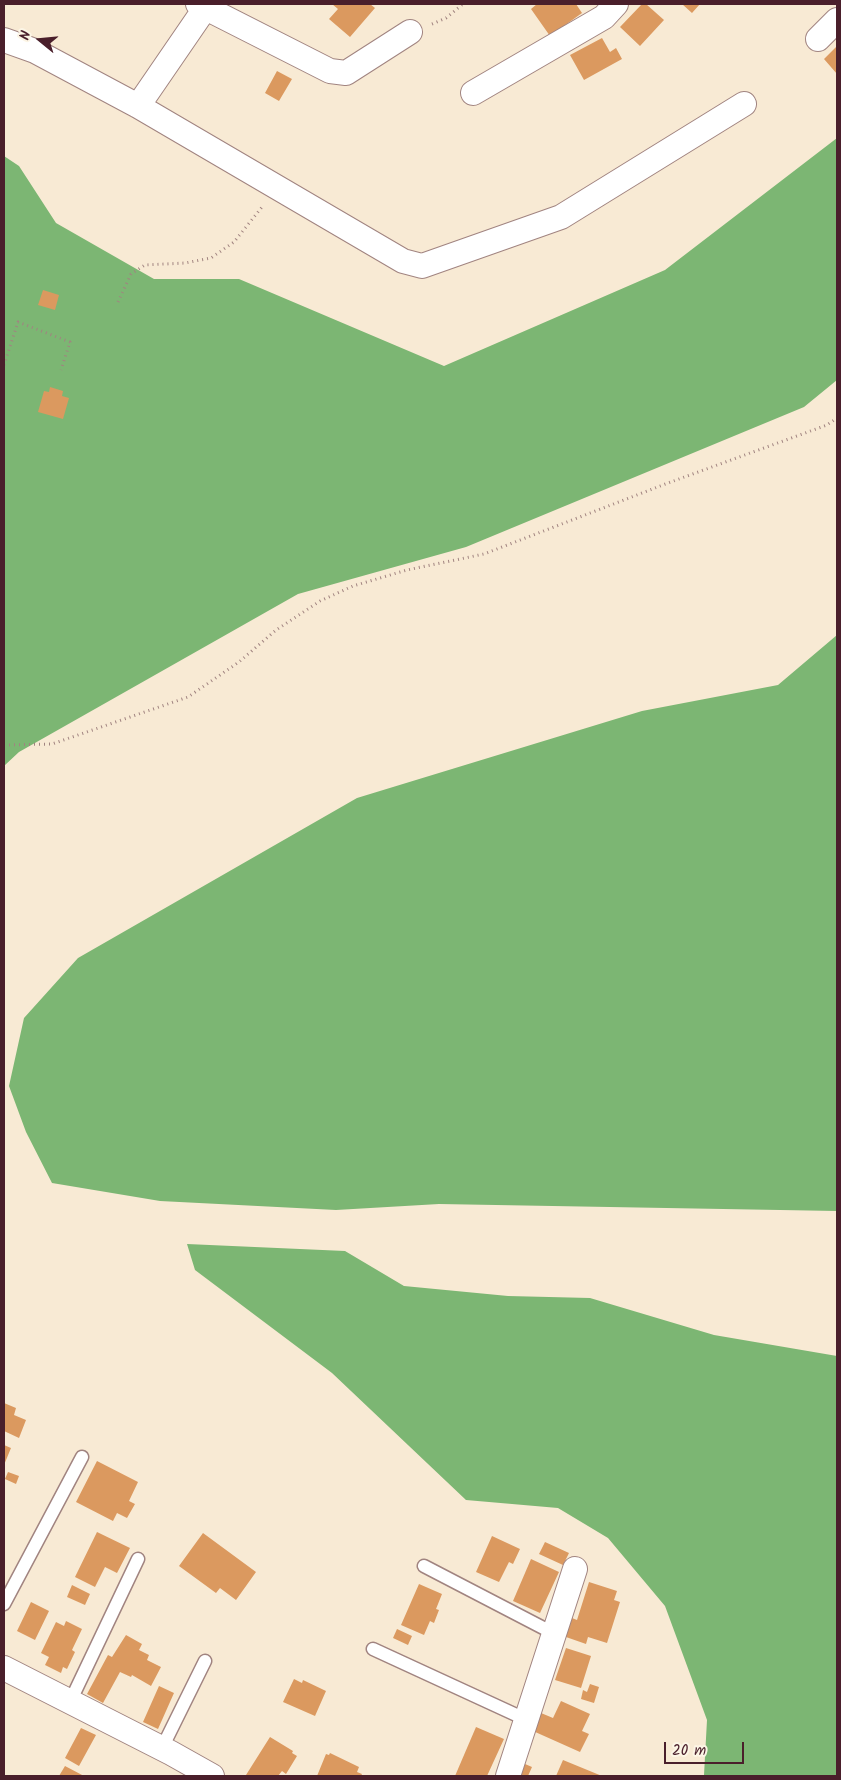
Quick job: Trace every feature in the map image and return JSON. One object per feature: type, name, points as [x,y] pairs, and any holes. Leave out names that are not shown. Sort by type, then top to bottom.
[{"type":"street","points":[[473,93],[604,17],[616,4]]},
{"type":"street","points":[[138,106],[203,5],[330,70],[346,73],[410,32]]},
{"type":"street","points":[[818,39],[837,20]]},
{"type":"street","points":[[4,40],[35,51],[138,106],[404,261],[422,266],[561,217],[744,104]]},
{"type":"street","points":[[508,1776],[575,1569]]},
{"type":"street","points":[[4,1668],[162,1748],[212,1776]]},
{"type":"lane","points":[[4,1604],[82,1457]]},
{"type":"lane","points":[[70,1702],[138,1559]]},
{"type":"lane","points":[[424,1566],[553,1633]]},
{"type":"lane","points":[[373,1649],[525,1719]]},
{"type":"lane","points":[[162,1748],[205,1661]]},
{"type":"path","points":[[410,32],[446,18],[463,4]]},
{"type":"path","points":[[118,302],[131,274],[145,265],[185,264],[211,258],[234,242],[277,187]]},
{"type":"path","points":[[4,365],[18,322],[70,342],[61,370]]},
{"type":"path","points":[[4,745],[52,744],[188,696],[239,662],[276,630],[320,601],[353,586],[407,570],[484,554],[668,483],[827,425],[837,418]]},
{"type":"green space","points":[[837,138],[837,380],[804,407],[466,547],[298,594],[19,752],[4,766],[4,156],[19,166],[56,223],[154,279],[239,279],[444,366],[665,270]]},
{"type":"green space","points":[[837,635],[837,1211],[439,1204],[336,1210],[160,1201],[52,1183],[26,1132],[9,1086],[24,1018],[78,958],[357,798],[642,711],[778,685]]},
{"type":"green space","points":[[187,1244],[345,1251],[404,1286],[508,1296],[590,1298],[714,1335],[837,1356],[837,1776],[704,1775],[707,1720],[665,1606],[608,1538],[558,1508],[466,1500],[332,1373],[195,1270]]},
{"type":"building","points":[[332,4],[370,4],[375,8],[350,37],[329,19],[338,9]]},
{"type":"building","points":[[537,4],[576,4],[582,13],[550,36],[531,9]]},
{"type":"building","points":[[642,4],[646,4],[664,20],[640,46],[620,27]]},
{"type":"building","points":[[682,4],[700,4],[692,13]]},
{"type":"building","points":[[602,38],[610,52],[616,48],[622,59],[584,80],[570,55]]},
{"type":"building","points":[[837,46],[837,74],[824,59]]},
{"type":"building","points":[[277,71],[292,79],[279,101],[265,93]]},
{"type":"building","points":[[43,290],[59,295],[55,310],[38,305]]},
{"type":"building","points":[[50,387],[63,391],[62,396],[69,398],[63,419],[38,412],[44,391],[49,392]]},
{"type":"building","points":[[4,1403],[16,1408],[14,1415],[26,1420],[19,1438],[4,1431]]},
{"type":"building","points":[[4,1445],[11,1448],[4,1465]]},
{"type":"building","points":[[97,1461],[138,1482],[129,1501],[135,1504],[127,1518],[117,1513],[113,1521],[76,1502]]},
{"type":"building","points":[[8,1472],[19,1476],[16,1484],[5,1479]]},
{"type":"building","points":[[97,1532],[130,1548],[117,1573],[105,1567],[95,1587],[75,1577]]},
{"type":"building","points":[[203,1533],[256,1572],[236,1600],[220,1588],[216,1593],[179,1566]]},
{"type":"building","points":[[492,1536],[520,1549],[513,1564],[509,1562],[499,1582],[476,1572]]},
{"type":"building","points":[[545,1542],[569,1553],[563,1565],[539,1554]]},
{"type":"building","points":[[531,1559],[559,1572],[540,1613],[513,1601]]},
{"type":"building","points":[[589,1582],[617,1591],[614,1600],[620,1602],[607,1643],[588,1637],[586,1644],[566,1637],[572,1618],[577,1620]]},
{"type":"building","points":[[419,1584],[442,1594],[436,1609],[439,1610],[434,1623],[430,1621],[424,1635],[401,1625]]},
{"type":"building","points":[[72,1585],[90,1594],[85,1605],[67,1597]]},
{"type":"building","points":[[31,1602],[49,1611],[35,1640],[17,1631]]},
{"type":"building","points":[[66,1621],[82,1629],[72,1650],[75,1652],[67,1669],[63,1667],[61,1673],[45,1665],[49,1657],[41,1653],[56,1622],[64,1626]]},
{"type":"building","points":[[397,1629],[412,1636],[408,1645],[393,1638]]},
{"type":"building","points":[[126,1635],[142,1644],[139,1650],[149,1655],[147,1660],[161,1667],[151,1686],[132,1675],[131,1677],[120,1672],[103,1703],[87,1694],[108,1655],[112,1657]]},
{"type":"building","points":[[566,1648],[591,1656],[581,1688],[555,1680]]},
{"type":"building","points":[[294,1679],[302,1683],[303,1680],[326,1691],[315,1716],[283,1702]]},
{"type":"building","points":[[590,1684],[599,1687],[594,1703],[581,1699],[583,1690],[587,1692]]},
{"type":"building","points":[[159,1686],[174,1693],[158,1729],[143,1722]]},
{"type":"building","points":[[561,1701],[590,1714],[582,1731],[589,1734],[580,1752],[533,1731],[541,1713],[553,1718]]},
{"type":"building","points":[[476,1727],[504,1739],[487,1776],[455,1776]]},
{"type":"building","points":[[81,1728],[96,1735],[79,1766],[65,1758]]},
{"type":"building","points":[[270,1737],[293,1751],[292,1753],[297,1756],[286,1774],[282,1771],[278,1776],[246,1775]]},
{"type":"building","points":[[330,1753],[359,1767],[357,1772],[362,1774],[361,1776],[317,1776],[326,1754],[329,1755]]},
{"type":"building","points":[[563,1760],[602,1776],[556,1776]]},
{"type":"building","points":[[525,1764],[532,1767],[528,1776],[520,1776]]},
{"type":"building","points":[[65,1766],[84,1776],[59,1776]]}]
